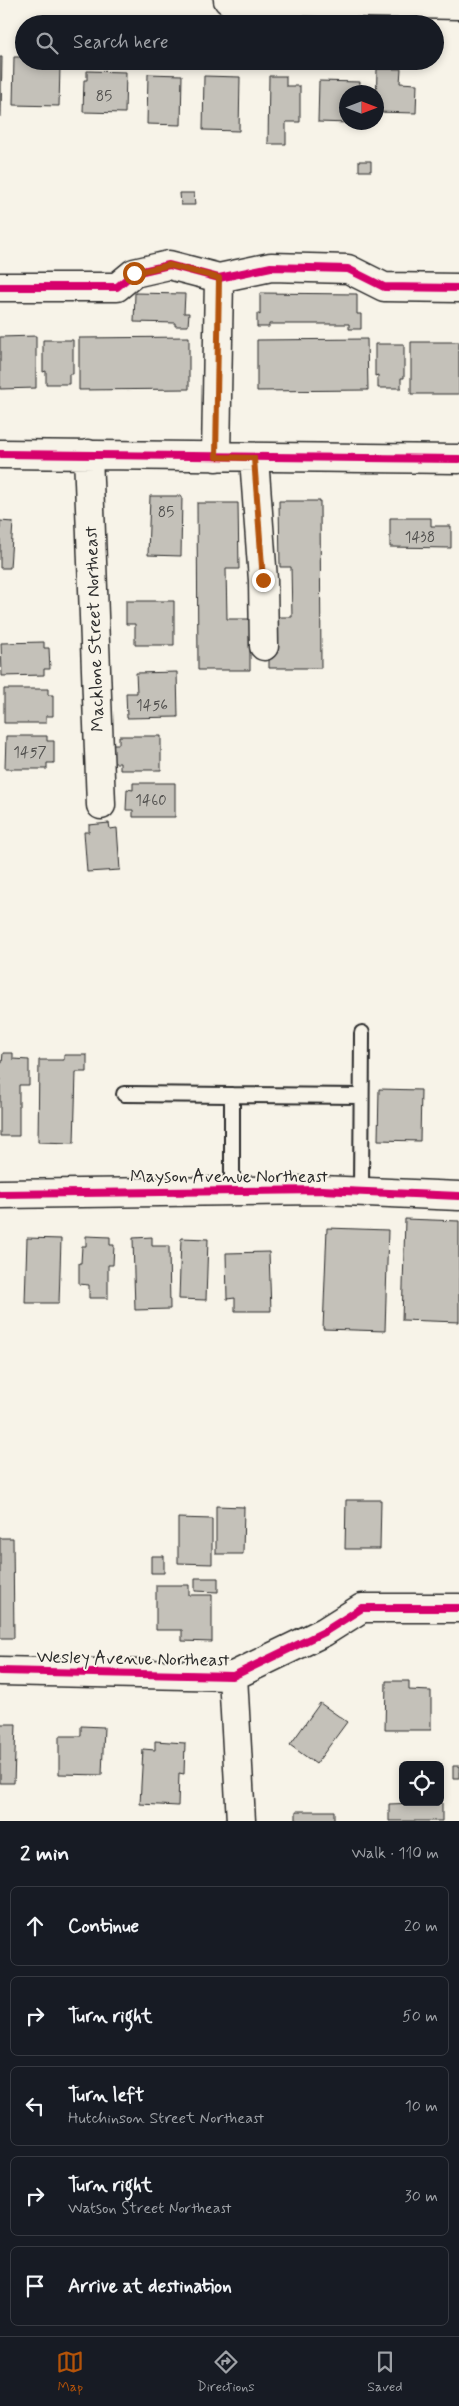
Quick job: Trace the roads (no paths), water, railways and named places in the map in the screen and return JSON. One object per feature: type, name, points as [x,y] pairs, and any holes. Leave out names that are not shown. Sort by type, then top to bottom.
[{"type":"street","points":[[228,0],[459,5]]},
{"type":"street","points":[[0,287],[117,287],[134,273],[169,265],[219,278],[271,267],[348,268],[384,287],[459,288]]},
{"type":"street","points":[[216,457],[219,278]]},
{"type":"street","points":[[0,454],[459,459]]},
{"type":"street","name":"Macklone Street Northeast","points":[[88,454],[101,805]]},
{"type":"street","points":[[254,458],[263,580],[264,646]]},
{"type":"street","name":"Mayson Avenue Northeast","points":[[0,1194],[232,1191],[361,1192],[459,1196]]},
{"type":"street","name":"Wesley Avenue Northeast","points":[[0,1671],[233,1676],[324,1632],[362,1608],[459,1608]]},
{"type":"street","points":[[233,1676],[241,1821]]},
{"type":"lane","points":[[361,1192],[362,1033]]},
{"type":"lane","points":[[124,1094],[361,1096]]},
{"type":"lane","points":[[232,1095],[232,1191]]}]
